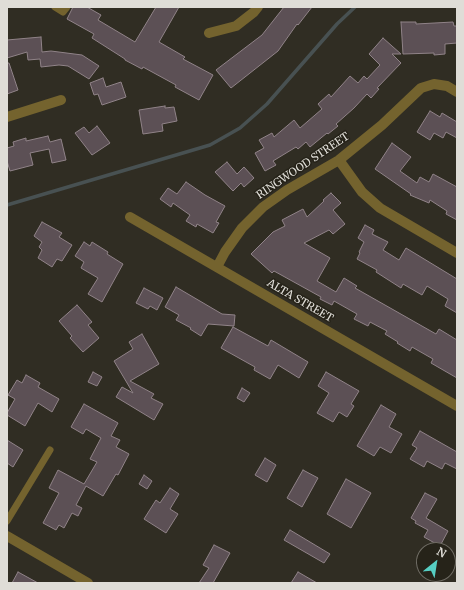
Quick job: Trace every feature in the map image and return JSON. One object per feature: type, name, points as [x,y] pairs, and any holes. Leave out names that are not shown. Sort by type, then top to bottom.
[{"type":"street","points":[[209,34],[236,26],[258,7]]},
{"type":"street","name":"RINGWOOD STREET","points":[[217,267],[225,252],[242,228],[263,207],[287,190],[339,160],[382,125],[421,88],[434,84],[447,86],[457,92]]},
{"type":"street","points":[[7,117],[61,100]]},
{"type":"street","points":[[339,160],[362,192],[380,208],[457,252]]},
{"type":"street","name":"ALTA STREET","points":[[130,217],[457,406]]},
{"type":"street","points":[[7,536],[88,583]]},
{"type":"lane","points":[[54,7],[63,12],[66,7]]},
{"type":"lane","points":[[7,521],[50,450]]},
{"type":"building","points":[[73,7],[87,7],[101,15],[98,20],[135,42],[156,7],[179,7],[159,42],[185,57],[183,59],[213,75],[199,100],[175,87],[176,85],[143,67],[142,69],[125,60],[92,38],[94,34],[67,19]]},
{"type":"building","points":[[284,7],[312,7],[298,25],[297,24],[278,51],[231,88],[216,70],[262,35]]},
{"type":"building","points":[[401,22],[416,22],[416,24],[453,22],[454,26],[457,26],[457,43],[445,44],[445,54],[403,54]]},
{"type":"building","points":[[41,37],[42,52],[51,51],[82,55],[99,66],[89,79],[68,66],[59,65],[41,67],[40,59],[28,60],[27,52],[7,58],[7,40]]},
{"type":"building","points":[[383,38],[401,54],[392,54],[401,63],[377,88],[379,89],[371,98],[367,94],[336,124],[338,126],[310,147],[306,142],[298,149],[296,147],[273,161],[276,165],[265,171],[255,153],[264,148],[259,140],[272,133],[274,137],[294,120],[300,128],[322,109],[318,104],[329,94],[331,97],[350,76],[358,83],[364,76],[367,79],[380,65],[369,54]]},
{"type":"building","points":[[7,63],[9,63],[18,90],[7,94]]},
{"type":"building","points":[[103,78],[106,87],[121,82],[126,97],[102,105],[98,94],[94,95],[90,83]]},
{"type":"building","points":[[165,106],[165,108],[174,107],[177,121],[162,124],[163,131],[143,134],[139,110]]},
{"type":"building","points":[[430,111],[440,117],[442,113],[457,122],[457,138],[446,132],[443,138],[434,133],[430,140],[417,132]]},
{"type":"building","points":[[97,126],[110,143],[92,155],[75,133],[84,127],[89,133]]},
{"type":"building","points":[[48,136],[50,142],[61,139],[66,160],[52,163],[49,149],[30,153],[33,165],[10,171],[7,161],[7,148],[14,146],[13,142],[26,138],[26,141]]},
{"type":"building","points":[[392,143],[411,157],[400,171],[417,183],[420,177],[429,182],[433,174],[457,187],[457,220],[446,214],[447,211],[430,200],[429,203],[410,195],[411,194],[375,169]]},
{"type":"building","points":[[227,162],[237,174],[244,167],[254,178],[244,187],[241,183],[233,191],[215,172]]},
{"type":"building","points":[[186,182],[225,206],[216,222],[219,223],[213,233],[197,224],[196,227],[186,221],[190,215],[173,203],[171,207],[160,199],[168,188],[177,194]]},
{"type":"building","points":[[331,193],[341,203],[333,210],[345,224],[333,234],[329,230],[304,243],[330,258],[317,281],[336,292],[344,278],[357,286],[355,288],[436,334],[439,329],[457,340],[457,378],[431,363],[433,359],[412,347],[410,351],[397,343],[398,342],[385,334],[387,331],[370,322],[368,326],[354,319],[357,314],[334,301],[332,305],[320,299],[321,297],[274,271],[272,273],[251,254],[273,232],[285,226],[282,220],[303,209],[307,217]]},
{"type":"building","points":[[42,222],[62,233],[59,237],[72,245],[62,261],[57,259],[52,267],[38,258],[42,250],[39,247],[42,242],[34,236]]},
{"type":"building","points":[[365,225],[374,230],[372,234],[388,242],[383,250],[399,260],[406,248],[457,279],[457,313],[445,306],[448,299],[427,286],[422,295],[403,284],[401,288],[376,272],[377,270],[357,259],[364,242],[358,238]]},
{"type":"building","points":[[84,242],[90,246],[92,242],[123,264],[102,302],[88,294],[98,278],[81,268],[84,262],[75,256]]},
{"type":"building","points":[[176,287],[222,314],[235,315],[234,326],[208,324],[201,336],[190,329],[191,328],[176,320],[179,315],[165,307]]},
{"type":"building","points":[[144,288],[163,298],[157,310],[150,306],[148,309],[136,303]]},
{"type":"building","points":[[77,305],[92,322],[88,325],[99,338],[83,352],[70,338],[72,336],[59,321]]},
{"type":"building","points":[[233,327],[268,346],[271,340],[308,362],[299,378],[278,365],[270,379],[254,370],[255,367],[221,348]]},
{"type":"building","points":[[142,334],[159,364],[130,381],[154,394],[151,398],[163,404],[154,420],[116,397],[122,387],[133,393],[114,361],[133,349],[129,342]]},
{"type":"building","points":[[93,372],[102,377],[97,386],[88,382]]},
{"type":"building","points":[[326,372],[359,391],[351,404],[354,406],[347,417],[339,412],[333,422],[317,413],[329,393],[318,386]]},
{"type":"building","points":[[26,375],[40,383],[38,387],[59,399],[52,412],[38,403],[25,426],[7,415],[7,413],[15,399],[8,395],[17,380],[22,383]]},
{"type":"building","points":[[242,388],[250,393],[244,402],[237,398]]},
{"type":"building","points":[[84,404],[118,423],[111,436],[120,440],[116,447],[129,454],[118,475],[116,474],[103,496],[86,486],[76,505],[82,508],[78,516],[72,513],[64,528],[59,525],[56,530],[43,523],[59,493],[49,488],[58,470],[84,484],[97,462],[90,459],[101,438],[86,429],[83,434],[71,427]]},
{"type":"building","points":[[381,405],[396,414],[389,427],[402,434],[391,453],[380,447],[374,456],[357,446]]},
{"type":"building","points":[[420,431],[457,452],[457,469],[445,463],[442,469],[427,461],[424,467],[410,459],[417,448],[412,445]]},
{"type":"building","points":[[7,440],[23,450],[13,467],[7,463]]},
{"type":"building","points":[[265,458],[276,465],[267,482],[255,475]]},
{"type":"building","points":[[303,470],[318,478],[302,507],[287,498]]},
{"type":"building","points":[[144,475],[152,481],[147,489],[139,484]]},
{"type":"building","points":[[346,479],[371,493],[351,528],[327,514]]},
{"type":"building","points":[[170,488],[179,494],[170,509],[178,514],[166,533],[144,519],[156,500],[160,503]]},
{"type":"building","points":[[425,493],[437,499],[426,518],[448,531],[442,542],[433,542],[424,537],[428,530],[415,523],[416,521],[411,518]]},
{"type":"building","points":[[290,530],[330,554],[324,563],[284,540]]},
{"type":"building","points":[[214,545],[230,553],[213,583],[199,583],[209,568],[203,565]]},
{"type":"building","points":[[18,572],[38,583],[12,583]]},
{"type":"building","points":[[298,572],[317,583],[291,583]]},
{"type":"waterway","points":[[7,205],[210,145],[240,128],[267,104],[337,24],[355,7]]}]
